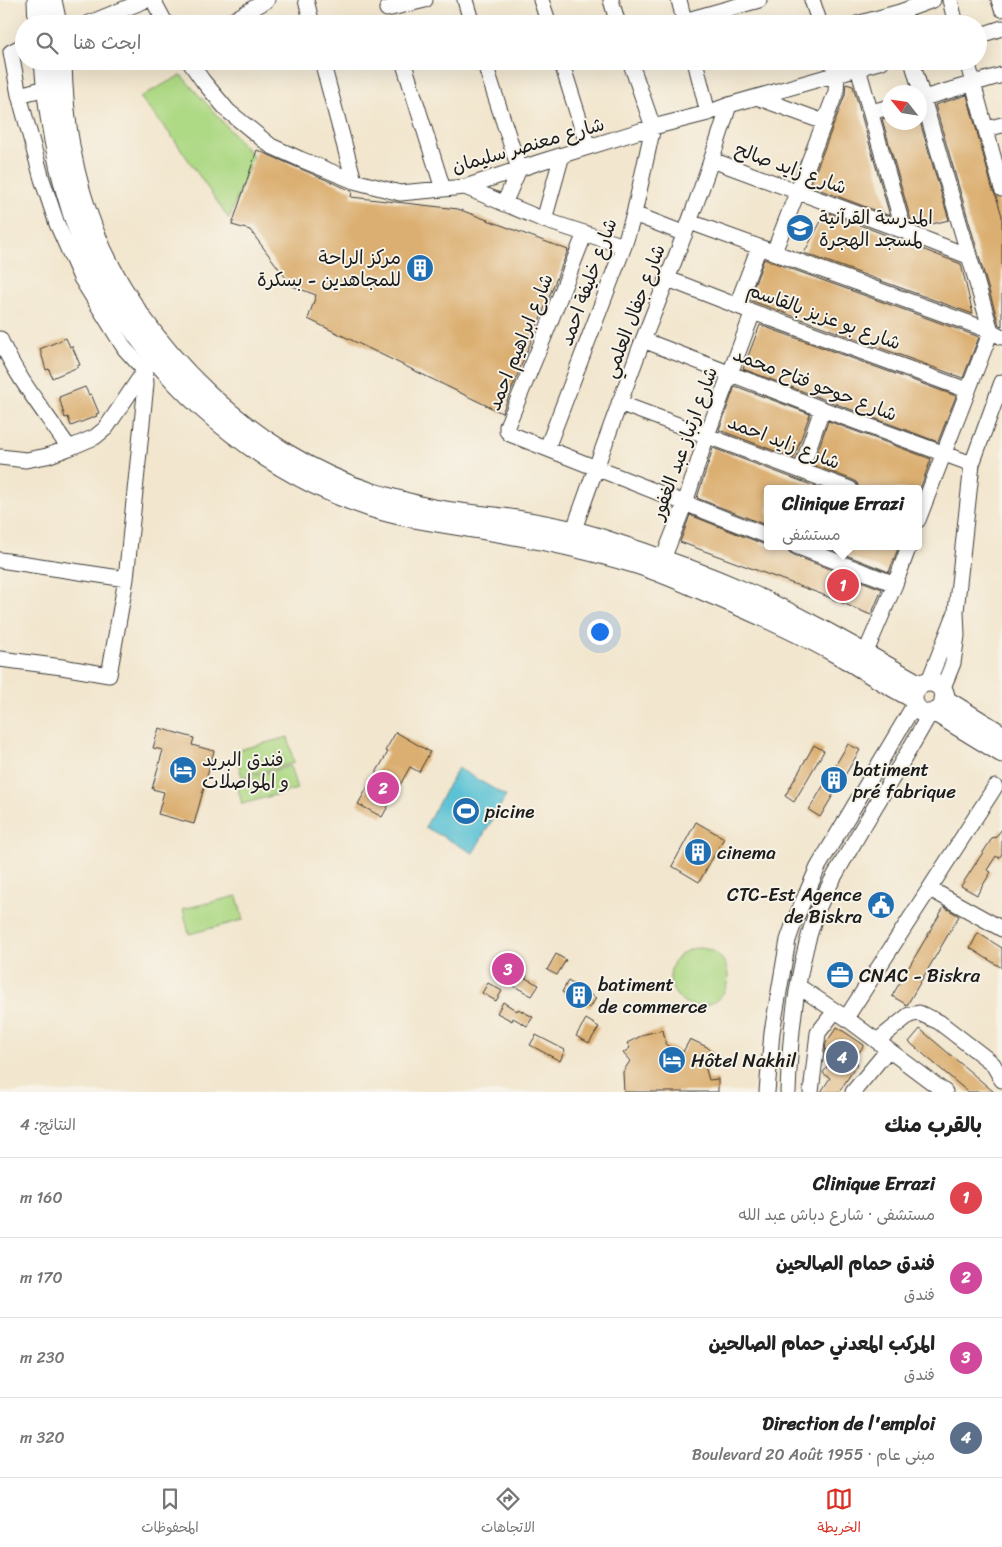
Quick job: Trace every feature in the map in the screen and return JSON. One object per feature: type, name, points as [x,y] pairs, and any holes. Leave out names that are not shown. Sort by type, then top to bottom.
[{"type":"main road","points":[[37,0],[38,15]]},
{"type":"main road","points":[[52,0],[55,15]]},
{"type":"main road","points":[[45,70],[46,88],[65,182],[89,275],[130,325],[145,347],[150,363],[165,370],[217,421],[242,440],[279,464],[335,493],[370,507],[409,518],[558,543],[637,564],[684,582],[787,627],[1002,735]]},
{"type":"main road","points":[[62,70],[64,104],[73,161],[88,215],[96,235],[126,292],[148,326],[174,359],[211,397],[270,443],[314,468],[358,488],[428,508],[505,518],[602,539],[663,559],[752,595],[800,618],[865,654],[1002,753]]},
{"type":"street","points":[[110,15],[146,0]]},
{"type":"street","points":[[153,0],[161,15]]},
{"type":"street","points":[[242,15],[267,0]]},
{"type":"street","points":[[306,0],[310,15]]},
{"type":"street","points":[[388,11],[425,0]]},
{"type":"street","points":[[465,0],[469,15]]},
{"type":"street","points":[[542,0],[546,15]]},
{"type":"street","points":[[611,0],[615,15]]},
{"type":"street","points":[[679,0],[683,15]]},
{"type":"street","points":[[709,15],[759,0]]},
{"type":"street","points":[[812,0],[817,15]]},
{"type":"street","points":[[900,12],[933,0]]},
{"type":"street","points":[[950,0],[954,15]]},
{"type":"street","points":[[999,0],[1002,9]]},
{"type":"street","points":[[987,33],[1002,28]]},
{"type":"street","points":[[11,51],[18,95],[57,224],[89,275]]},
{"type":"street","name":"شارع معنصر سليمان","points":[[195,70],[228,111],[271,146],[300,160],[354,181],[400,193],[465,187],[653,127],[759,98],[829,70]]},
{"type":"street","points":[[324,70],[354,181]]},
{"type":"street","points":[[406,70],[443,189]]},
{"type":"street","points":[[487,70],[518,169],[504,204]]},
{"type":"street","points":[[564,70],[588,147]]},
{"type":"street","points":[[633,70],[653,127]]},
{"type":"street","points":[[697,70],[708,113]]},
{"type":"street","points":[[737,305],[798,192],[836,92],[834,70]]},
{"type":"street","points":[[859,70],[904,231]]},
{"type":"street","points":[[914,70],[918,85]]},
{"type":"street","points":[[970,70],[1002,189]]},
{"type":"street","points":[[927,97],[1002,75]]},
{"type":"street","points":[[18,95],[46,88]]},
{"type":"street","points":[[759,98],[824,122]]},
{"type":"street","name":"شارع جفال العلمي","points":[[573,532],[619,403],[688,228],[729,105]]},
{"type":"street","points":[[871,112],[882,109]]},
{"type":"street","points":[[922,508],[967,390],[996,334],[968,256],[927,119]]},
{"type":"street","points":[[986,129],[1002,125]]},
{"type":"street","name":"شارع خليفة احمد","points":[[547,448],[624,246],[634,214],[653,127]]},
{"type":"street","points":[[544,220],[562,156]]},
{"type":"street","name":"شارع زايد صالح","points":[[712,160],[968,256]]},
{"type":"street","points":[[465,187],[544,220],[624,246]]},
{"type":"street","points":[[634,214],[766,250],[996,334]]},
{"type":"street","name":"شارع ابراهيم احمد","points":[[585,233],[506,429],[510,434],[764,534]]},
{"type":"street","name":"شارع بو عزيز بالقاسم","points":[[668,279],[967,390]]},
{"type":"street","name":"شارع ارتباز عبد الغفور","points":[[663,559],[753,312]]},
{"type":"street","points":[[0,339],[22,381],[69,448]]},
{"type":"street","name":"شارع حوحو فتاح محمد","points":[[643,340],[972,464]]},
{"type":"street","points":[[0,457],[26,460],[48,456],[95,437],[106,428],[150,363]]},
{"type":"street","points":[[2,656],[109,675],[126,579],[146,384],[150,363]]},
{"type":"street","points":[[768,1092],[772,1032],[788,940],[794,920],[818,867],[928,698],[953,663],[958,636],[956,611],[972,464],[1002,382]]},
{"type":"street","name":"شارع زايد احمد","points":[[619,403],[707,434],[840,485]]},
{"type":"street","points":[[801,470],[822,409]]},
{"type":"street","points":[[806,550],[895,584]]},
{"type":"street","points":[[865,654],[895,584],[907,550]]},
{"type":"street","points":[[0,560],[126,579]]},
{"type":"street","points":[[788,1092],[798,986],[808,939],[818,909],[928,698]]},
{"type":"street","points":[[811,1092],[818,1033],[841,1015],[930,889],[994,787]]},
{"type":"street","points":[[930,889],[1002,929]]},
{"type":"street","points":[[798,986],[882,1045],[936,1090]]},
{"type":"street","points":[[853,1092],[882,1045],[909,1015],[919,1013],[939,1022],[987,1058],[1002,1080]]},
{"type":"green space","points":[[181,75],[253,156],[229,219],[174,139],[140,97]]},
{"type":"green space","points":[[288,737],[294,763],[242,777],[235,751]]},
{"type":"green space","points":[[290,766],[297,789],[242,804],[236,781]]},
{"type":"green space","points":[[237,896],[243,920],[189,934],[183,909]]},
{"type":"green space","points":[[699,948],[710,950],[723,961],[728,977],[726,988],[715,1001],[699,1006],[688,1004],[675,993],[670,977],[672,966],[683,953]]},
{"type":"water","name":"picine","points":[[458,768],[506,796],[473,853],[425,827]]},
{"type":"building","points":[[846,84],[853,86],[890,216],[810,186],[845,95]]},
{"type":"building","points":[[967,95],[993,191],[1002,216],[1002,326],[999,325],[935,105]]},
{"type":"building","points":[[885,130],[922,130],[949,220],[919,227],[912,224]]},
{"type":"building","name":"مركز الراحة للمجاهدين - بسكرة","points":[[257,150],[352,191],[351,197],[458,209],[568,250],[502,413],[308,319],[316,295],[292,286],[250,230],[232,225]]},
{"type":"building","points":[[826,212],[961,264],[973,314],[804,253]]},
{"type":"building","points":[[764,259],[979,337],[963,378],[749,300]]},
{"type":"building","points":[[760,325],[956,396],[938,442],[743,369]]},
{"type":"building","points":[[66,338],[70,347],[72,346],[80,365],[52,378],[49,369],[46,370],[40,349]]},
{"type":"building","points":[[735,386],[810,414],[794,458],[719,430]]},
{"type":"building","points":[[85,387],[89,395],[91,394],[99,413],[96,414],[97,416],[71,426],[68,417],[65,418],[59,397]]},
{"type":"building","points":[[828,421],[931,459],[921,485],[858,485],[853,480],[813,465]]},
{"type":"building","points":[[713,448],[811,485],[764,485],[764,524],[697,498]]},
{"type":"building","points":[[690,515],[764,544],[764,550],[788,550],[793,555],[882,589],[871,615],[821,594],[680,542]]},
{"type":"building","points":[[833,550],[897,550],[889,572]]},
{"type":"building","name":"فندق البريد و المواصلات","points":[[159,728],[194,738],[192,745],[214,751],[194,824],[158,814],[164,792],[152,789],[163,750],[153,748]]},
{"type":"building","points":[[396,732],[430,752],[419,772],[410,767],[382,817],[358,804],[388,752],[385,751]]},
{"type":"building","name":"batiment pré fabrique","points":[[848,744],[860,750],[820,817],[809,810]]},
{"type":"building","name":"batiment pré fabrique","points":[[814,745],[824,751],[794,802],[785,796]]},
{"type":"building","name":"cinema","points":[[696,822],[724,838],[699,882],[672,866]]},
{"type":"building","points":[[1002,829],[1002,854],[999,858],[996,856],[987,870],[991,872],[977,895],[961,886],[993,837],[995,838]]},
{"type":"building","points":[[944,907],[959,916],[907,1005],[892,996]]},
{"type":"building","points":[[978,933],[1002,948],[1002,968],[970,948]]},
{"type":"building","name":"batiment de commerce","points":[[556,954],[566,960],[557,975],[547,970]]},
{"type":"building","points":[[511,967],[527,976],[525,978],[539,985],[532,996],[503,980]]},
{"type":"building","name":"batiment de commerce","points":[[568,981],[596,998],[590,1008],[562,992]]},
{"type":"building","points":[[488,983],[502,991],[496,1001],[482,993]]},
{"type":"building","points":[[503,1002],[517,1011],[518,1009],[533,1017],[527,1026],[513,1018],[512,1021],[497,1013]]},
{"type":"building","points":[[586,1019],[599,1027],[589,1043],[576,1036]]},
{"type":"building","points":[[837,1027],[864,1045],[854,1060],[858,1063],[839,1092],[821,1092],[830,1078],[823,1073],[829,1064],[828,1055],[825,1053],[826,1043]]},
{"type":"building","points":[[920,1029],[994,1092],[968,1092],[909,1042]]},
{"type":"building","name":"Hôtel Nakhil","points":[[663,1030],[666,1045],[683,1052],[690,1039],[707,1047],[719,1058],[705,1066],[709,1080],[718,1079],[718,1092],[624,1092],[623,1072],[630,1061],[623,1053],[630,1048],[627,1043],[645,1034]]},
{"type":"building","points":[[536,1035],[565,1050],[560,1061],[530,1045]]},
{"type":"place","name":"المدرسة القرآنية لمسجد الهجرة","points":[[800,228]]},
{"type":"place","name":"مركز الراحة للمجاهدين - بسكرة","points":[[420,268]]},
{"type":"place","name":"Clinique Errazi","points":[[843,585]]},
{"type":"place","name":"فندق البريد و المواصلات","points":[[183,770]]},
{"type":"place","name":"batiment pré fabrique","points":[[834,780]]},
{"type":"place","name":"فندق حمام الصالحين","points":[[383,788]]},
{"type":"place","name":"picine","points":[[466,811]]},
{"type":"place","name":"cinema","points":[[698,852]]},
{"type":"place","name":"CTC-Est Agence de Biskra","points":[[881,905]]},
{"type":"place","name":"المركب المعدني حمام الصالحين","points":[[508,969]]},
{"type":"place","name":"CNAC - Biskra","points":[[840,975]]},
{"type":"place","name":"batiment de commerce","points":[[579,995]]},
{"type":"place","name":"Direction de l'emploi","points":[[842,1057]]},
{"type":"place","name":"Hôtel Nakhil","points":[[672,1060]]}]
